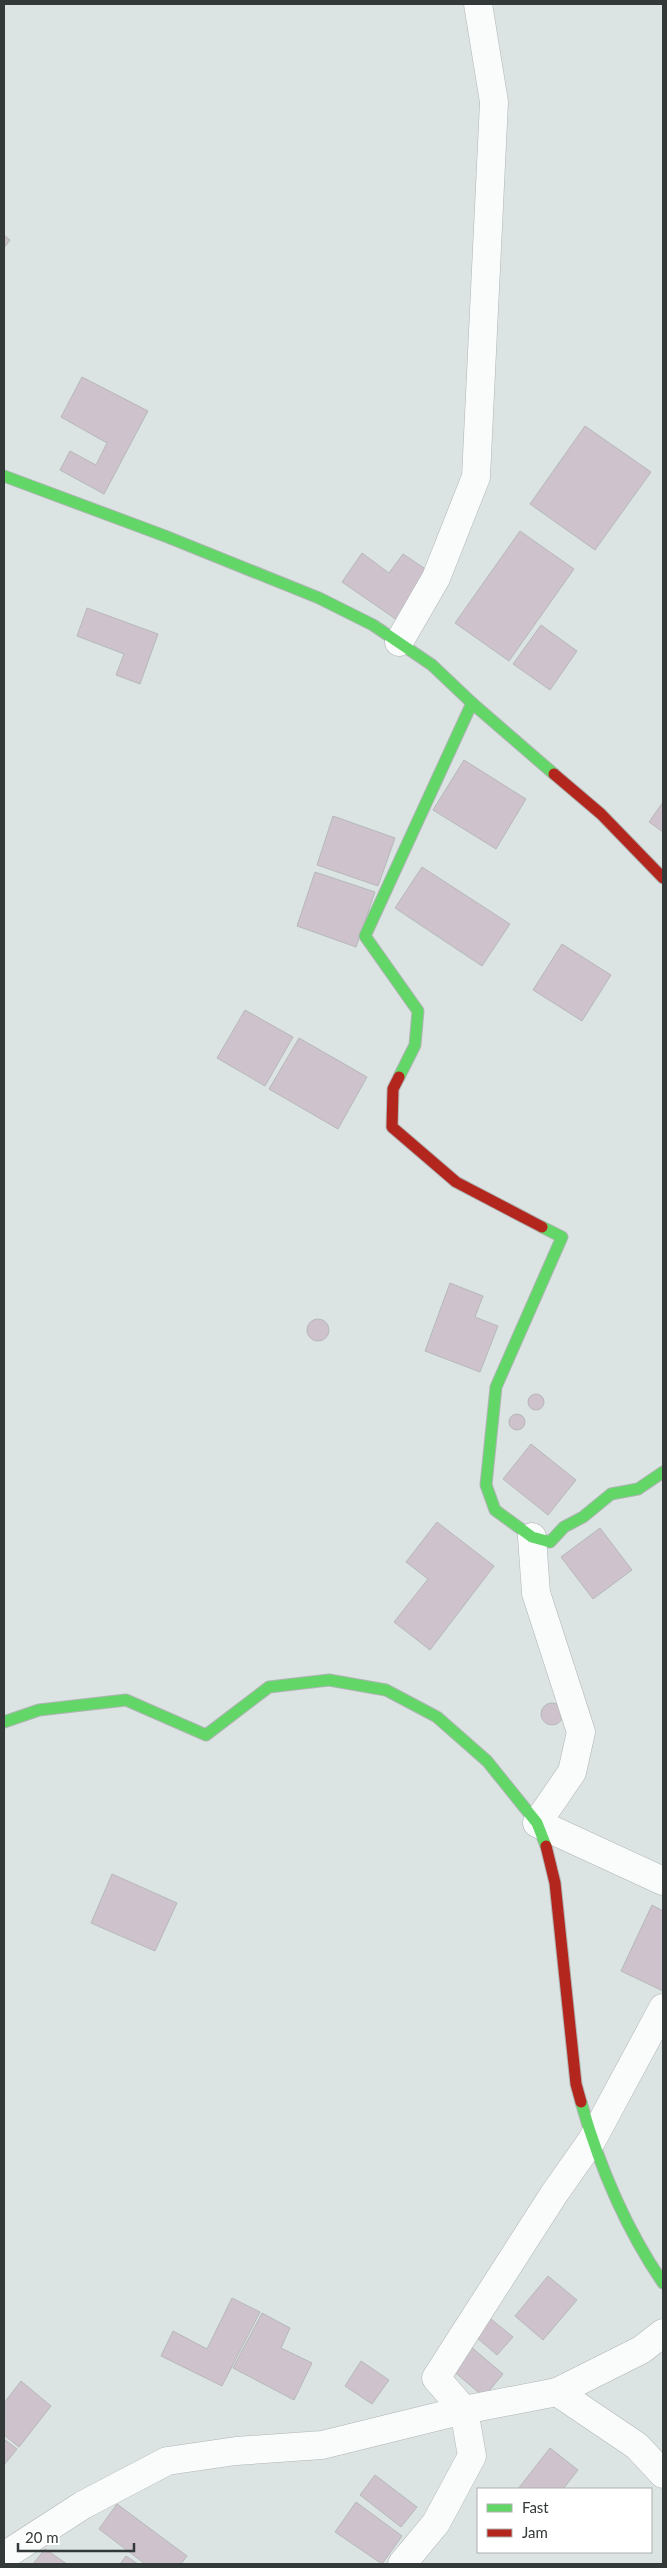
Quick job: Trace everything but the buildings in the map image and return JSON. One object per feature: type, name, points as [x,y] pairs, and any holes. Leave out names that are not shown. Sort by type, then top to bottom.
[{"type":"street","points":[[399,642],[436,578],[476,477],[494,102],[478,4]]},
{"type":"street","points":[[4,476],[165,536],[320,598],[373,625],[432,665],[472,703],[601,814],[663,878]]},
{"type":"street","points":[[472,703],[365,936],[418,1011],[415,1045],[393,1089],[392,1127],[456,1182],[562,1237],[496,1387],[493,1432],[486,1485],[495,1510],[532,1537],[550,1542],[564,1527],[583,1517],[611,1494],[638,1489],[663,1472]]},
{"type":"street","points":[[532,1537],[536,1593],[581,1732],[572,1772],[537,1823]]},
{"type":"street","points":[[4,1722],[39,1710],[126,1700],[206,1735],[270,1687],[328,1680],[386,1690],[438,1717],[487,1761],[537,1823],[550,1852],[556,1883],[576,2084],[592,2140],[642,2252],[663,2283]]},
{"type":"street","points":[[537,1823],[663,1880]]},
{"type":"street","points":[[402,2564],[436,2523],[472,2456],[464,2410],[436,2378],[554,2194],[592,2140],[663,2008]]},
{"type":"street","points":[[4,2556],[83,2505],[167,2461],[236,2451],[322,2445],[464,2410],[557,2392],[641,2350],[663,2333]]},
{"type":"street","points":[[557,2392],[637,2446],[663,2474]]},
{"type":"traffic: fast","points":[[4,476],[165,536],[319,598],[373,625],[432,665],[472,703],[554,774]]},
{"type":"traffic: fast","points":[[399,1077],[415,1045],[418,1011],[365,936],[472,703]]},
{"type":"traffic: fast","points":[[542,1227],[562,1237],[496,1387],[486,1485],[495,1510],[532,1537],[550,1542],[564,1527],[583,1517],[611,1494],[638,1489],[663,1472]]},
{"type":"traffic: fast","points":[[4,1722],[39,1710],[126,1700],[206,1735],[269,1687],[329,1680],[386,1690],[437,1717],[487,1761],[537,1823],[546,1846]]},
{"type":"traffic: fast","points":[[581,2102],[596,2149],[615,2196],[637,2241],[663,2283]]},
{"type":"traffic: jam","points":[[554,774],[601,814],[663,878]]},
{"type":"traffic: jam","points":[[399,1077],[393,1089],[392,1127],[456,1182],[542,1227]]},
{"type":"traffic: jam","points":[[546,1846],[555,1883],[576,2084],[581,2102]]}]
